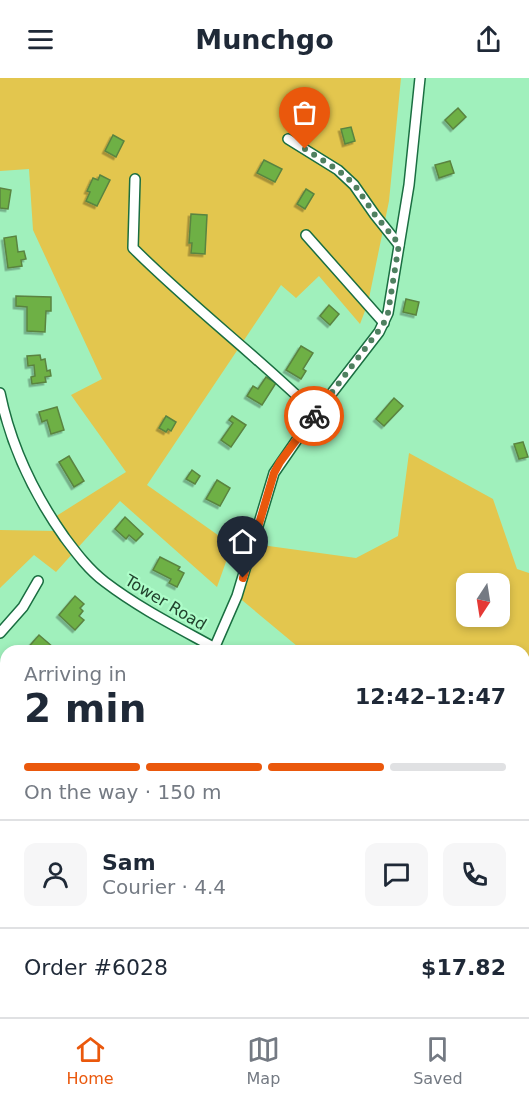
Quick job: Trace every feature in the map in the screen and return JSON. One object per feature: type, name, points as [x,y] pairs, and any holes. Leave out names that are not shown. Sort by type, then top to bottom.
[{"type":"street","points":[[216,645],[237,596],[274,473],[379,332],[388,313],[409,185],[420,78]]},
{"type":"street","points":[[288,139],[331,164],[354,184],[375,215],[399,244]]},
{"type":"street","points":[[135,178],[133,248],[316,414]]},
{"type":"street","points":[[306,235],[384,323]]},
{"type":"street","name":"Tower Road","points":[[0,393],[10,436],[33,487],[45,510],[81,558],[103,581],[137,605],[205,645]]},
{"type":"street","points":[[0,633],[24,607],[38,580]]},
{"type":"shaded area","points":[[0,78],[401,78],[389,201],[368,303],[360,324],[319,276],[296,298],[281,285],[147,485],[232,545],[217,587],[120,501],[56,572],[34,555],[0,588],[0,530],[57,531],[50,520],[126,472],[71,395],[102,379],[33,230],[29,169],[0,171]]},
{"type":"shaded area","points":[[409,453],[493,499],[517,569],[529,573],[529,645],[296,645],[237,596],[254,544],[356,558],[398,536]]},
{"type":"building","points":[[458,108],[466,117],[453,129],[445,120]]},
{"type":"building","points":[[351,127],[355,141],[345,144],[341,129]]},
{"type":"building","points":[[113,135],[124,141],[116,157],[105,151]]},
{"type":"building","points":[[264,160],[282,169],[275,182],[257,173]]},
{"type":"building","points":[[450,161],[454,173],[439,178],[435,165]]},
{"type":"building","points":[[100,175],[110,180],[97,206],[86,201],[90,192],[87,191],[93,178],[98,180]]},
{"type":"building","points":[[0,188],[11,190],[8,209],[0,208]]},
{"type":"building","points":[[306,189],[314,194],[305,209],[297,204]]},
{"type":"building","points":[[191,214],[207,215],[205,254],[191,253],[192,243],[189,243]]},
{"type":"building","points":[[16,236],[18,252],[24,251],[26,259],[21,260],[22,266],[8,268],[4,238]]},
{"type":"building","points":[[16,296],[51,297],[51,311],[46,311],[45,332],[27,331],[27,307],[16,306]]},
{"type":"building","points":[[406,299],[419,302],[416,315],[403,312]]},
{"type":"building","points":[[329,305],[339,314],[330,325],[320,316]]},
{"type":"building","points":[[301,346],[313,353],[303,369],[306,371],[301,379],[286,370]]},
{"type":"building","points":[[40,355],[41,360],[45,359],[47,371],[50,370],[51,376],[45,377],[46,382],[32,384],[31,377],[35,376],[34,365],[28,366],[27,356]]},
{"type":"building","points":[[266,377],[276,383],[262,405],[247,396],[253,386],[258,389]]},
{"type":"building","points":[[394,398],[403,406],[384,426],[376,419]]},
{"type":"building","points":[[57,407],[64,430],[51,434],[47,420],[42,422],[39,412]]},
{"type":"building","points":[[166,416],[176,422],[171,431],[168,429],[166,432],[159,428]]},
{"type":"building","points":[[232,416],[246,425],[231,447],[221,440],[233,423],[229,420]]},
{"type":"building","points":[[523,442],[528,457],[519,459],[514,444]]},
{"type":"building","points":[[69,456],[84,481],[74,487],[59,462]]},
{"type":"building","points":[[192,470],[200,476],[195,484],[186,479]]},
{"type":"building","points":[[217,480],[230,488],[220,506],[206,499]]},
{"type":"building","points":[[125,517],[143,534],[136,541],[129,535],[126,539],[115,529]]},
{"type":"building","points":[[160,557],[180,567],[178,570],[184,573],[177,587],[169,583],[171,579],[153,570]]},
{"type":"building","points":[[75,596],[84,604],[80,608],[83,611],[79,616],[84,620],[75,630],[59,615]]},
{"type":"building","points":[[39,635],[51,645],[30,645]]},
{"type":"way so far","points":[[305,149],[323,159],[354,184],[375,215],[399,244],[388,313],[383,325],[314,416]]},
{"type":"route","points":[[243,578],[274,473],[314,416]]}]
